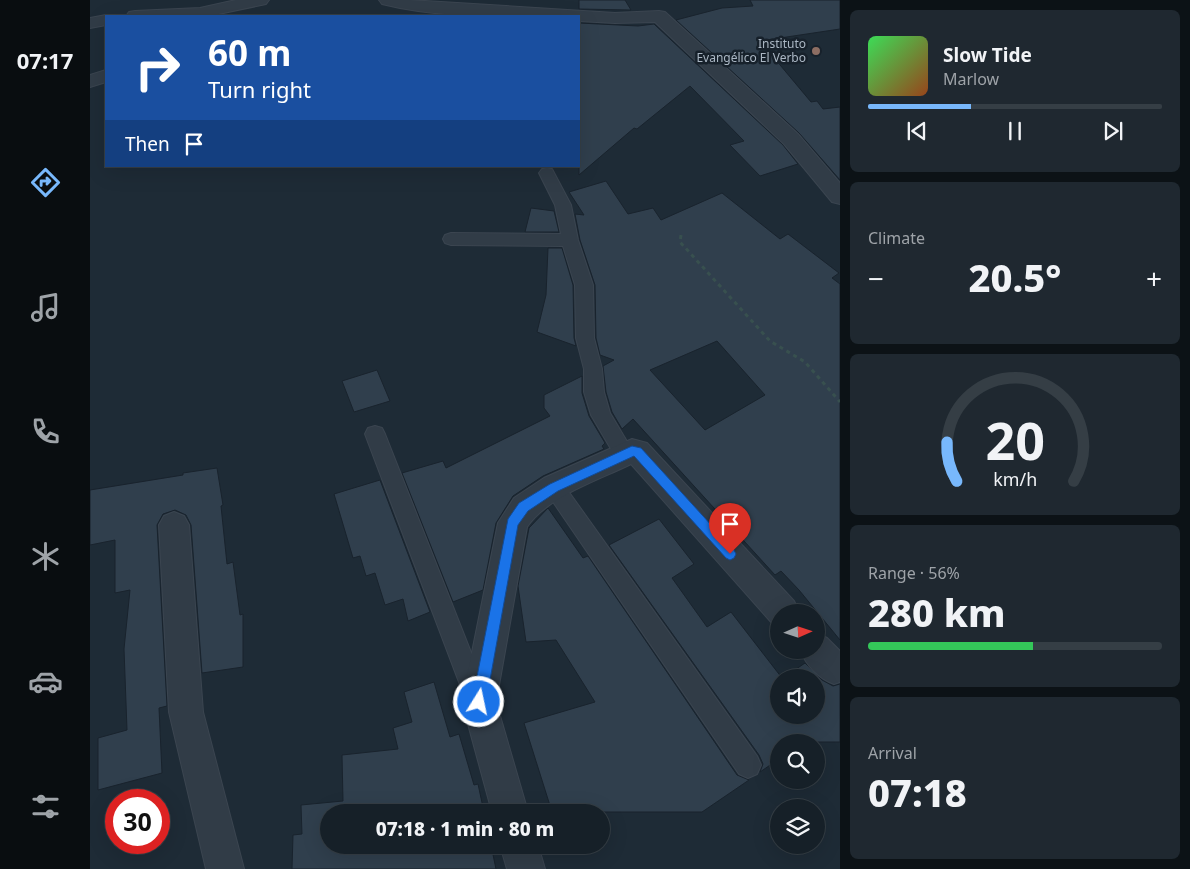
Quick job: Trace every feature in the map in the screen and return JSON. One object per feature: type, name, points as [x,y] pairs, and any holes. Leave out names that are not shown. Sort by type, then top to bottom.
[{"type":"street","points":[[198,15],[260,0]]},
{"type":"street","points":[[388,0],[412,6],[564,15]]},
{"type":"street","points":[[601,0],[615,18]]},
{"type":"street","points":[[580,16],[615,18],[656,15],[663,18],[791,139],[840,197]]},
{"type":"street","points":[[90,23],[105,20]]},
{"type":"street","points":[[90,81],[105,76]]},
{"type":"street","points":[[508,804],[479,702],[513,523],[524,507],[554,487],[632,451],[637,451],[776,604]]},
{"type":"street","points":[[174,525],[186,712],[225,869]]},
{"type":"street","points":[[522,854],[526,869]]},
{"type":"lane","points":[[547,173],[563,204],[570,240],[584,285],[585,338],[593,369],[594,392],[601,415],[625,455]]},
{"type":"lane","points":[[451,238],[570,240]]},
{"type":"lane","points":[[375,434],[479,702]]},
{"type":"lane","points":[[554,487],[748,765]]},
{"type":"path","points":[[681,235],[680,242],[770,341],[805,362],[840,402]]},
{"type":"building","points":[[579,0],[625,0],[631,10],[579,9]]},
{"type":"building","points":[[750,0],[840,0],[840,29],[760,41],[811,102],[817,101],[823,109],[840,107],[840,180],[799,133],[676,20],[722,8],[753,6]]},
{"type":"building","points":[[580,23],[638,26],[654,24],[783,145],[798,164],[760,176],[730,145],[744,141],[690,86],[637,129],[634,128],[579,175]]},
{"type":"building","points":[[606,181],[628,214],[653,208],[661,220],[722,193],[780,239],[788,234],[839,273],[832,278],[840,284],[840,640],[825,622],[825,604],[810,604],[781,571],[775,575],[633,419],[622,429],[612,412],[606,392],[603,366],[614,360],[600,355],[596,338],[595,285],[580,240],[575,214],[584,215],[569,192]],"holes":[[[717,341],[765,395],[705,430],[650,370]]]},
{"type":"building","points":[[531,208],[554,211],[559,232],[525,232]]},
{"type":"building","points":[[548,248],[562,248],[573,285],[574,338],[576,346],[537,332],[546,295]]},
{"type":"building","points":[[377,370],[390,401],[354,412],[342,381]]},
{"type":"building","points":[[582,376],[582,393],[589,416],[605,443],[602,446],[604,449],[543,476],[513,496],[496,523],[483,590],[453,602],[402,473],[443,461],[446,468],[550,416],[544,408],[544,395]]},
{"type":"building","points":[[217,468],[223,505],[221,506],[227,564],[233,562],[240,615],[243,614],[243,667],[202,673],[191,525],[186,515],[175,510],[163,514],[157,525],[167,706],[159,708],[162,773],[98,790],[98,738],[127,730],[124,649],[130,590],[115,593],[115,540],[90,545],[90,490]]},
{"type":"building","points":[[380,480],[430,612],[408,621],[403,599],[385,605],[375,573],[366,576],[360,556],[353,558],[334,494]]},
{"type":"building","points":[[548,508],[583,558],[588,556],[737,775],[749,780],[702,812],[610,812],[610,804],[549,804],[524,723],[595,702],[556,640],[526,642],[518,586],[529,528]]},
{"type":"building","points":[[659,519],[694,564],[672,578],[707,627],[731,612],[775,669],[770,669],[770,724],[825,724],[825,682],[833,686],[840,684],[840,742],[825,742],[825,734],[770,734],[770,765],[760,772],[763,764],[759,755],[609,545]]},
{"type":"building","points":[[805,663],[811,669],[796,669]]},
{"type":"building","points":[[434,682],[450,737],[459,734],[474,785],[478,784],[482,804],[320,804],[320,854],[493,854],[496,869],[292,869],[293,835],[302,834],[301,805],[343,801],[342,755],[398,749],[393,728],[412,722],[404,692]]},
{"type":"place","name":"Instituto Evangélico El Verbo","points":[[816,51]]},
{"type":"route","points":[[479,702],[506,549],[513,523],[524,507],[554,487],[632,451],[637,451],[730,554]]}]
